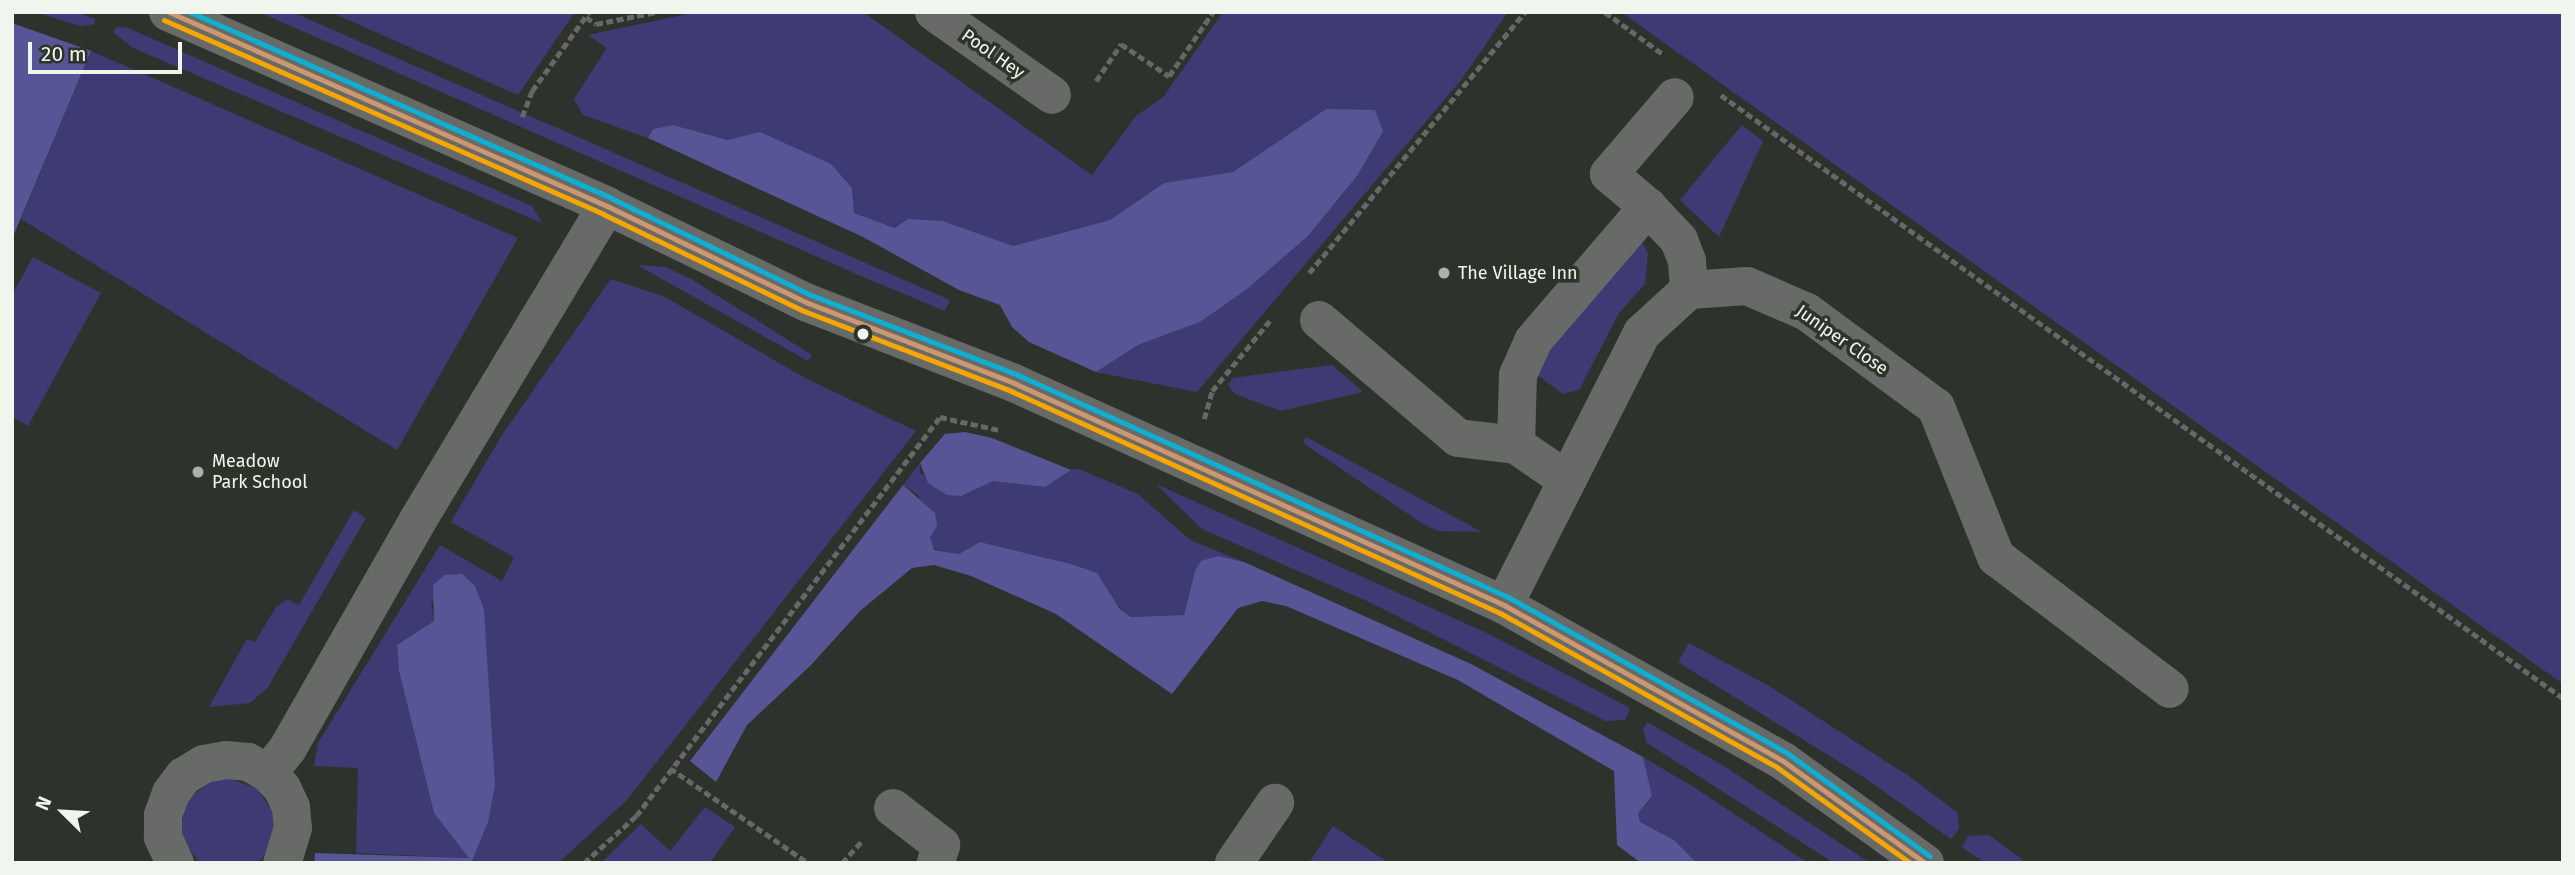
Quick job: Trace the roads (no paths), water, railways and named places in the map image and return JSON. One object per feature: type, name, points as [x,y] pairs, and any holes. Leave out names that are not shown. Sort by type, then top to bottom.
[{"type":"street","points":[[168,12],[607,205],[808,303],[1038,395],[1192,462],[1504,605],[1783,761],[1925,863]]},
{"type":"street","name":"Pool Hey","points":[[934,12],[1052,95]]},
{"type":"street","points":[[1504,605],[1642,333],[1689,290],[1687,261],[1679,240],[1648,207],[1609,174],[1675,97]]},
{"type":"street","points":[[268,773],[288,748],[418,520],[607,205]]},
{"type":"street","points":[[1516,445],[1518,375],[1533,341],[1648,207]]},
{"type":"street","name":"Juniper Close","points":[[1689,290],[1747,286],[1807,312],[1936,407],[1996,557],[2170,689]]},
{"type":"street","points":[[1319,320],[1458,438],[1516,445],[1567,480]]},
{"type":"street","points":[[175,863],[163,836],[163,815],[184,776],[204,764],[226,760],[248,762],[268,773],[291,807],[293,828],[282,863]]},
{"type":"street","points":[[1234,863],[1275,803]]},
{"type":"street","points":[[893,808],[941,845],[936,863]]},
{"type":"place","name":"The Village Inn","points":[[1444,273]]},
{"type":"place","name":"Meadow Park School","points":[[198,472]]}]
